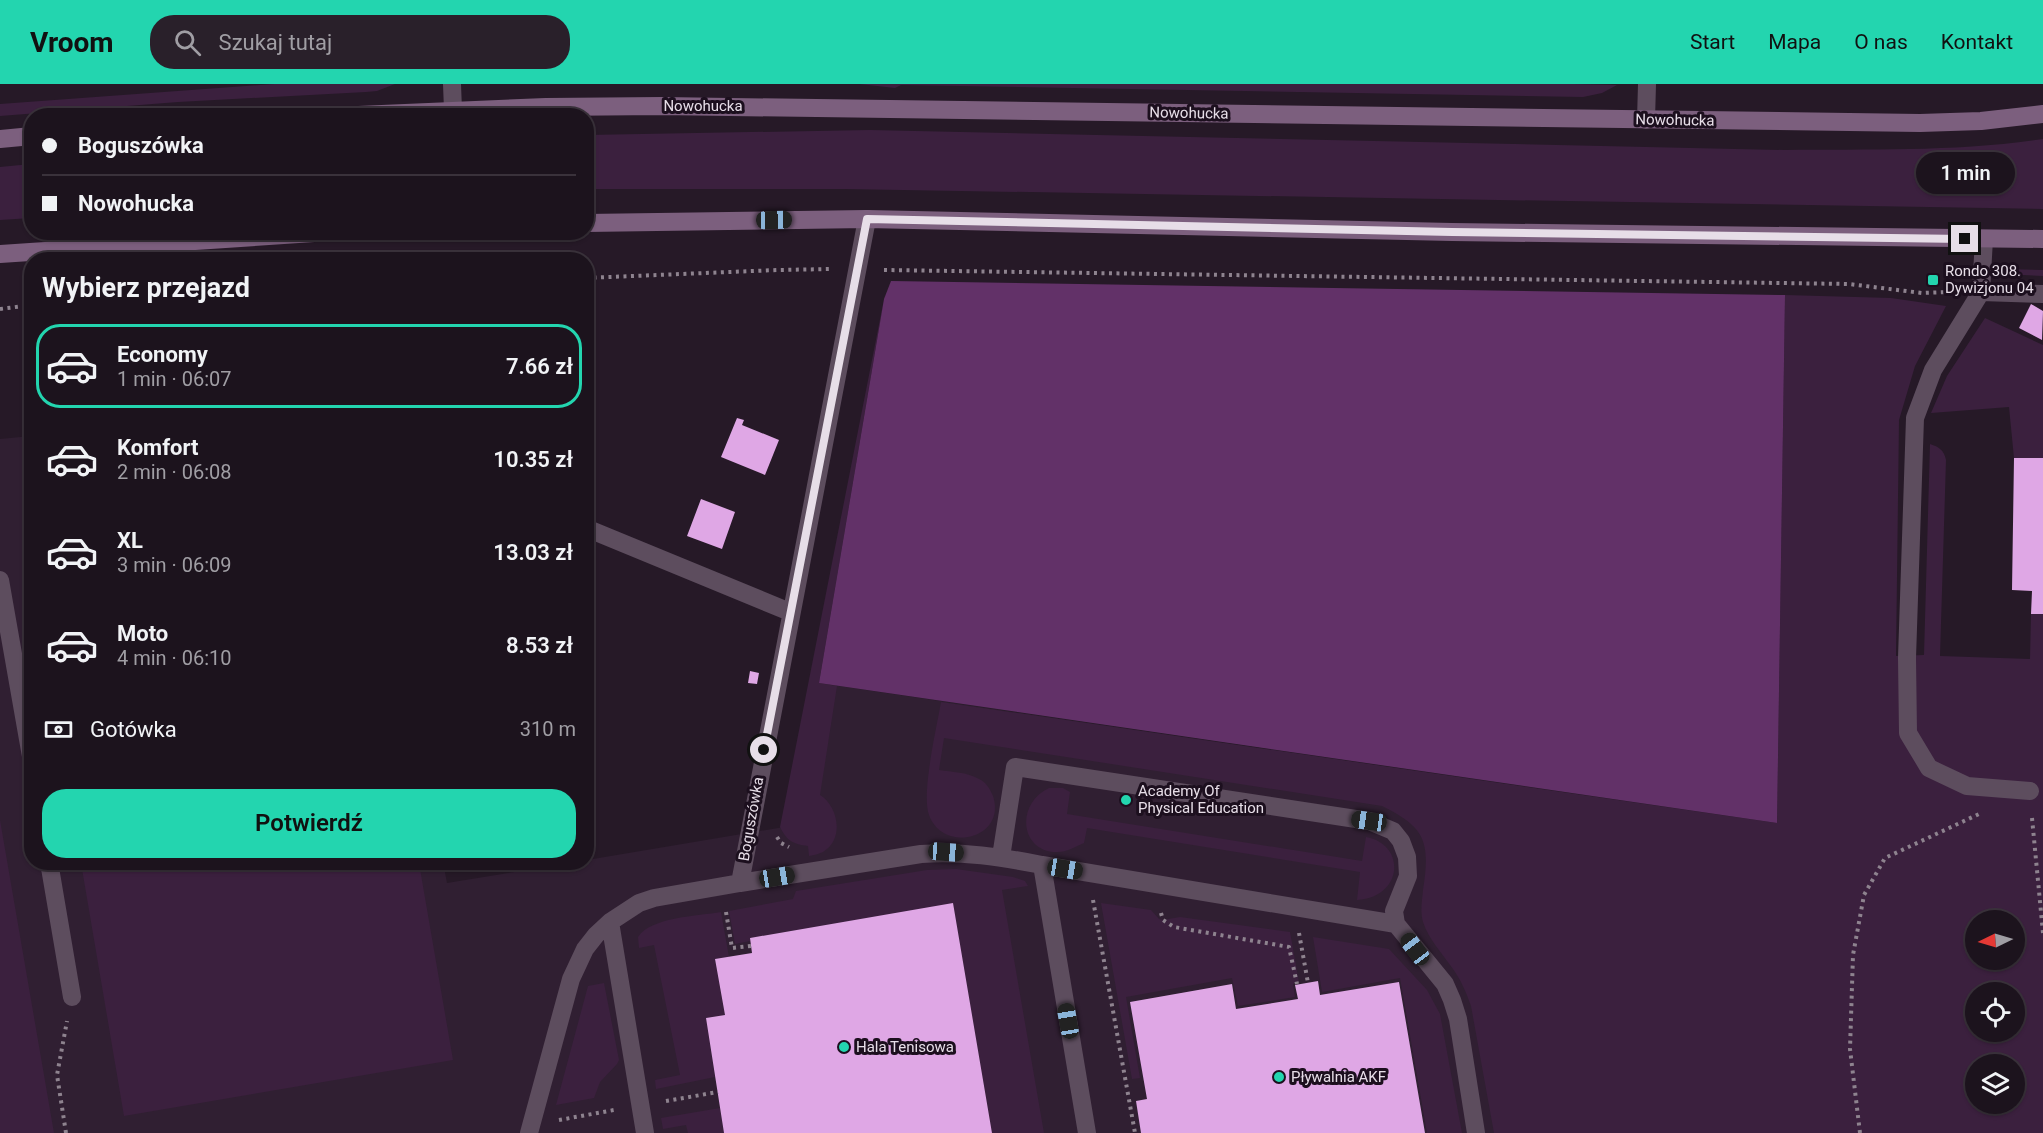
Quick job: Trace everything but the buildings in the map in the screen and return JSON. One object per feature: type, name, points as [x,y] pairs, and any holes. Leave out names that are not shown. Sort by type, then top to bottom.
[{"type":"main road","name":"Nowohucka","points":[[537,108],[662,105],[765,106],[1920,123],[1981,121],[2043,114]]},
{"type":"main road","points":[[0,139],[24,137]]},
{"type":"main road","points":[[594,223],[867,219],[1452,232],[2043,240]]},
{"type":"main road","points":[[30,252],[209,240]]},
{"type":"main road","points":[[0,254],[24,252]]},
{"type":"street","points":[[452,84],[453,108]]},
{"type":"street","points":[[1646,120],[1647,84]]},
{"type":"street","name":"Boguszówka","points":[[529,1133],[576,963],[585,949],[610,922],[639,903],[654,898],[740,883],[790,612],[867,219]]},
{"type":"street","points":[[1984,239],[1981,292],[1933,370],[1915,417],[1907,658],[1908,733],[1929,768],[1967,786],[2030,791]]},
{"type":"street","points":[[1981,292],[2043,294]]},
{"type":"street","points":[[594,531],[790,612]]},
{"type":"street","points":[[0,580],[24,716]]},
{"type":"street","points":[[1000,857],[1015,767],[1369,821],[1393,831],[1401,841],[1407,856],[1408,876],[1394,910],[1396,924],[1445,984],[1452,1000],[1458,1019],[1476,1133]]},
{"type":"street","points":[[740,883],[946,852],[1000,857],[1396,924]]},
{"type":"street","points":[[1041,865],[1087,1133]]},
{"type":"street","points":[[50,870],[72,997]]},
{"type":"street","points":[[610,922],[645,1133]]},
{"type":"path","points":[[594,278],[858,269],[1849,284],[1922,292],[1981,292]]},
{"type":"path","points":[[0,309],[24,306]]},
{"type":"path","points":[[2030,791],[2043,933]]},
{"type":"path","points":[[1860,1133],[1850,1049],[1853,955],[1864,895],[1885,858],[1982,813]]},
{"type":"path","points":[[1093,896],[1135,1133]]},
{"type":"path","points":[[725,906],[732,948],[751,946]]},
{"type":"path","points":[[1168,914],[1159,912],[1163,920],[1174,927],[1289,947],[1297,984]]},
{"type":"path","points":[[1308,983],[1298,928],[1309,930]]},
{"type":"path","points":[[66,1133],[57,1075],[72,997]]},
{"type":"shaded area","points":[[274,84],[395,84],[377,91],[366,92],[102,108],[24,108],[24,114],[0,116],[0,104]]},
{"type":"shaded area","points":[[859,84],[1617,85],[1602,93],[1583,97],[901,85],[895,88]]},
{"type":"shaded area","points":[[870,130],[1785,150],[1946,148],[2043,139],[2043,209],[844,189],[594,189],[594,135]]},
{"type":"shaded area","points":[[24,165],[24,218],[0,220],[0,167]]},
{"type":"shaded area","points":[[2003,269],[2043,270],[2043,276],[2002,274]]},
{"type":"shaded area","points":[[891,281],[1785,295],[1777,823],[819,683],[884,299]]},
{"type":"shaded area","points":[[1785,295],[1891,298],[1946,306],[1915,366],[1899,420],[1896,656],[1924,655],[1930,444],[1941,449],[1946,460],[1940,656],[2030,659],[2031,614],[2043,614],[2043,1133],[1494,1133],[1471,1006],[1458,977],[1432,941],[1423,922],[1425,849],[1417,830],[1408,822],[1382,806],[944,738],[939,770],[970,775],[981,780],[993,796],[995,811],[991,823],[983,831],[972,836],[947,835],[936,827],[929,815],[927,805],[930,760],[941,702],[1777,823]]},
{"type":"shaded area","points":[[884,299],[819,683],[837,686],[820,795],[835,814],[836,831],[830,846],[823,852],[809,856],[808,846],[791,841],[780,827]]},
{"type":"shaded area","points":[[1985,318],[2043,345],[2043,458],[2014,458],[2009,407],[1931,413],[1947,376]]},
{"type":"shaded area","name":"Academy Of Physical Education","points":[[24,437],[24,870],[445,870],[447,883],[527,870],[594,870],[594,859],[796,825],[819,683],[1448,776],[1505,1133],[0,1133],[0,439]]},
{"type":"shaded area","points":[[1049,788],[1063,788],[1070,792],[1067,814],[1362,861],[1366,837],[1379,842],[1388,849],[1393,859],[1394,870],[1391,881],[1384,890],[1373,897],[1357,900],[1360,872],[1087,828],[1084,843],[1061,852],[1045,850],[1035,844],[1026,826],[1031,805],[1038,795]]},
{"type":"shaded area","points":[[0,820],[54,1133],[0,1133]]},
{"type":"shaded area","points":[[956,869],[1013,877],[1025,881],[1028,886],[1002,890],[1044,1133],[992,1133],[953,904],[750,938],[750,941],[735,944],[729,911],[793,899],[796,891],[927,870]]},
{"type":"shaded area","points":[[82,870],[420,870],[453,1060],[124,1116]]},
{"type":"shaded area","points":[[1101,903],[1151,910],[1163,920],[1180,917],[1290,932],[1299,982],[1293,984],[1295,997],[1238,1006],[1232,978],[1126,997],[1140,1078],[1132,1079]]},
{"type":"shaded area","points":[[721,912],[729,957],[715,960],[725,1015],[706,1018],[715,1077],[656,1089],[655,1080],[680,1075],[654,945],[639,948],[638,937],[644,930],[664,921]]},
{"type":"shaded area","points":[[1313,937],[1389,949],[1427,990],[1440,1014],[1462,1133],[1427,1133],[1400,978],[1322,992]]},
{"type":"shaded area","points":[[604,983],[619,1060],[600,1082],[594,1098],[556,1105],[588,986]]},
{"type":"shaded area","points":[[720,1108],[724,1133],[688,1133],[686,1125],[663,1129],[661,1118]]},
{"type":"place","name":"Rondo 308. Dywizjonu 04","points":[[1933,280]]},
{"type":"place","name":"Academy Of Physical Education","points":[[1126,800]]},
{"type":"place","name":"Hala Tenisowa","points":[[844,1047]]},
{"type":"place","name":"Pływalnia AKF","points":[[1279,1077]]},
{"type":"route","points":[[764,750],[867,219],[1452,232],[1965,239]]}]
